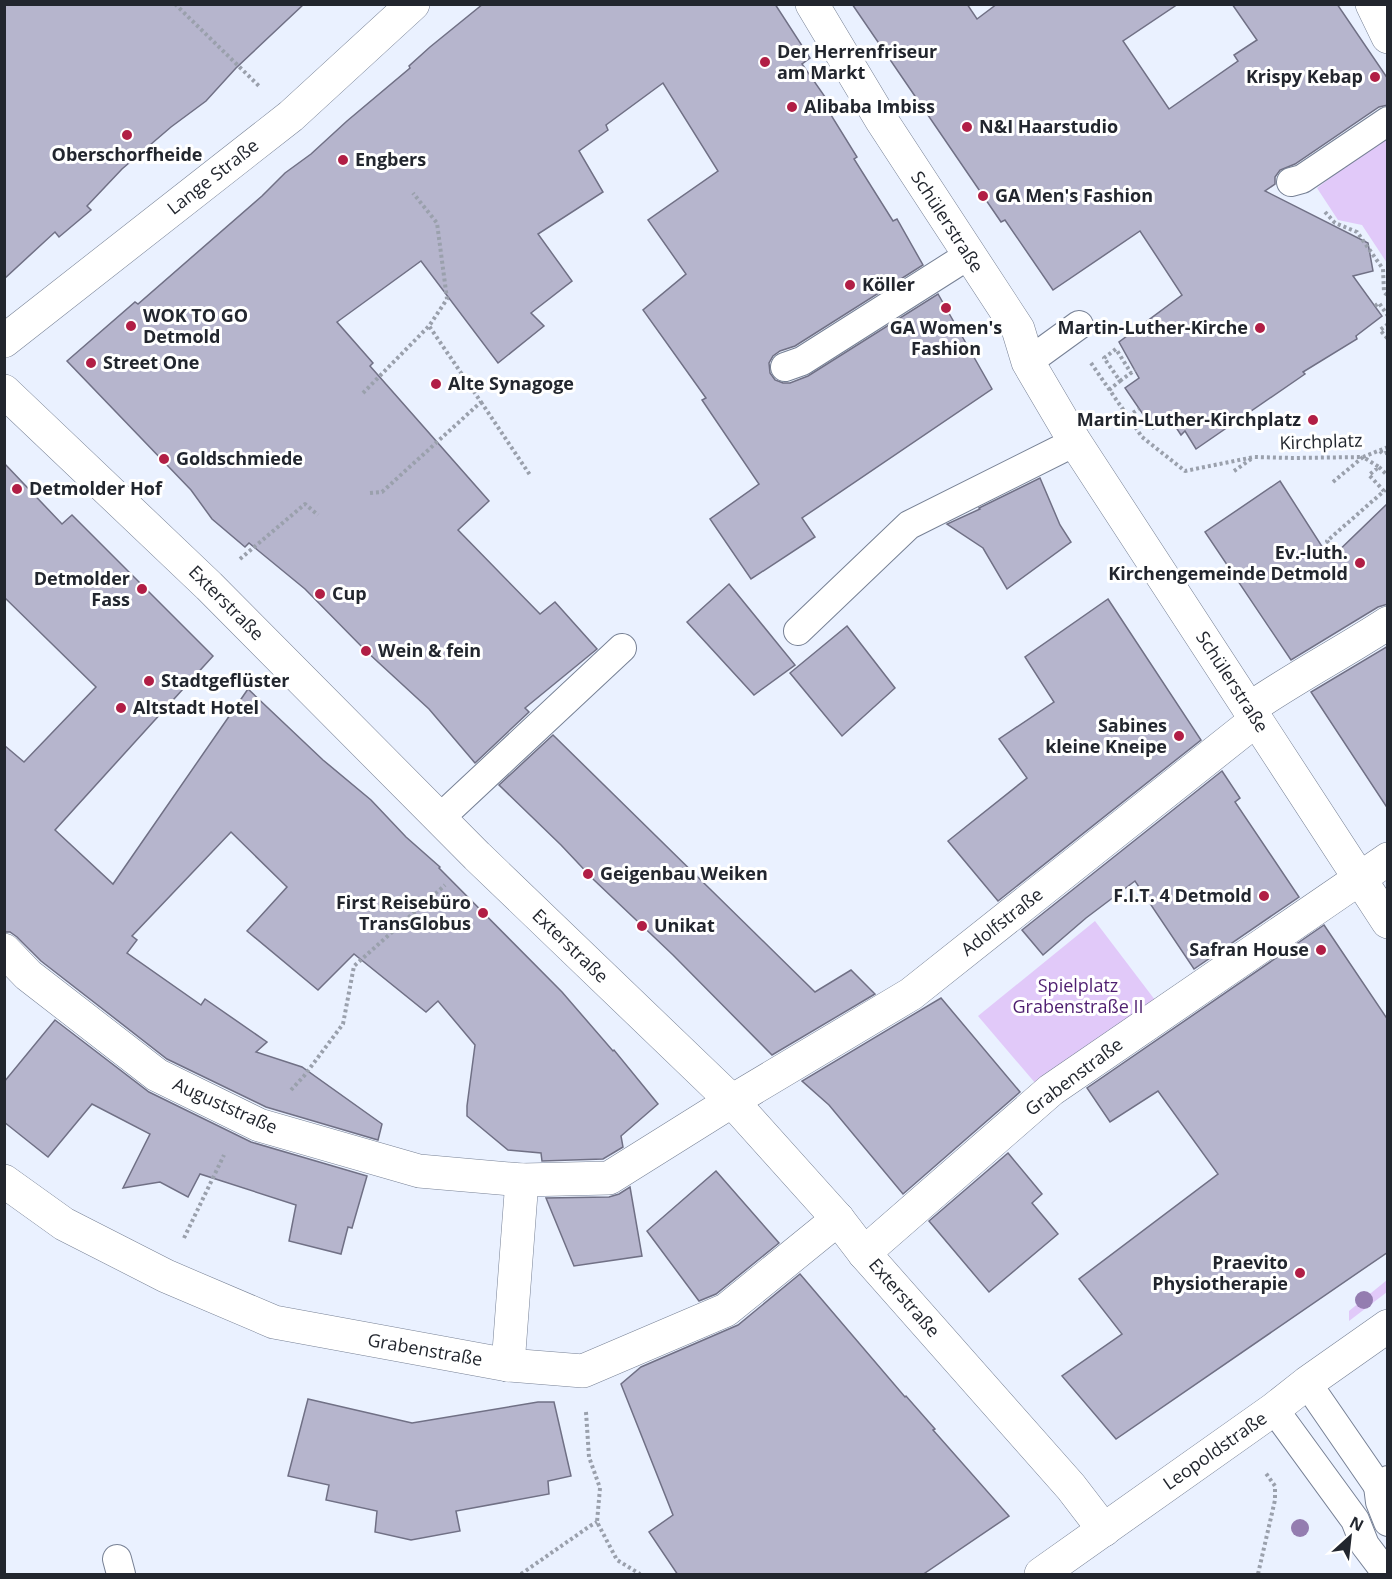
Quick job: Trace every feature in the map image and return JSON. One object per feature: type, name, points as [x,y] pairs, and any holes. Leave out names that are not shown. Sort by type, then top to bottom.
[{"type":"street","name":"Lange Straße","points":[[4,341],[291,116],[413,4]]},
{"type":"street","name":"Schülerstraße","points":[[812,4],[882,121],[1018,329],[1028,362],[1075,442],[1388,922]]},
{"type":"street","points":[[1372,4],[1388,37]]},
{"type":"street","name":"Exterstraße","points":[[4,391],[209,586],[477,856],[732,1101],[1071,1487],[1104,1530]]},
{"type":"street","name":"Adolfstraße","points":[[732,1101],[911,994],[1287,684],[1388,623]]},
{"type":"street","name":"Grabenstraße","points":[[864,1252],[1051,1090],[1388,859]]},
{"type":"street","name":"Auguststraße","points":[[4,950],[28,975],[157,1076],[251,1121],[419,1171],[522,1180],[609,1178],[732,1101]]},
{"type":"street","points":[[508,1365],[522,1180]]},
{"type":"street","name":"Grabenstraße","points":[[4,1181],[64,1224],[166,1276],[281,1323],[508,1365],[583,1371],[726,1310],[838,1220]]},
{"type":"street","name":"Leopoldstraße","points":[[1041,1575],[1388,1326]]},
{"type":"lane","points":[[1296,181],[1388,121]]},
{"type":"lane","points":[[785,367],[802,361],[969,255]]},
{"type":"lane","points":[[1028,362],[1074,328]]},
{"type":"lane","points":[[798,631],[909,525],[1075,442]]},
{"type":"lane","points":[[440,818],[622,648]]},
{"type":"lane","points":[[1307,1383],[1384,1498],[1355,1520]]},
{"type":"lane","points":[[1274,1409],[1355,1520],[1365,1545],[1388,1575]]},
{"type":"path","points":[[175,4],[291,116]]},
{"type":"path","points":[[1296,181],[1335,223],[1358,232],[1383,269],[1384,291],[1388,296]]},
{"type":"path","points":[[363,393],[429,326],[447,299],[437,223],[412,193]]},
{"type":"path","points":[[1375,306],[1379,303],[1388,316]]},
{"type":"path","points":[[1388,324],[1380,330],[1388,339]]},
{"type":"path","points":[[429,326],[530,475]]},
{"type":"path","name":"Kirchplatz","points":[[1074,328],[1109,390],[1142,437],[1185,471],[1254,457],[1363,457],[1388,447]]},
{"type":"path","points":[[1109,390],[1133,371],[1116,349],[1104,358],[1120,381]]},
{"type":"path","points":[[369,493],[382,492],[481,402]]},
{"type":"path","points":[[1128,416],[1138,409]]},
{"type":"path","points":[[1380,451],[1383,454],[1388,452]]},
{"type":"path","points":[[1234,471],[1254,457]]},
{"type":"path","points":[[1333,483],[1363,457],[1379,466],[1388,476]]},
{"type":"path","points":[[1336,553],[1327,541],[1384,491],[1369,475],[1379,466]]},
{"type":"path","points":[[209,586],[305,504],[318,515]]},
{"type":"path","points":[[166,1276],[251,1121],[304,1076],[344,1024],[354,966],[477,856]]},
{"type":"path","points":[[589,1457],[600,1488],[597,1522],[617,1560],[640,1575]]},
{"type":"path","points":[[1258,1575],[1275,1500],[1275,1486],[1265,1472]]},
{"type":"path","points":[[520,1575],[597,1522]]},
{"type":"green space","points":[[1383,137],[1387,138],[1387,263],[1362,225],[1338,220],[1317,188]]},
{"type":"green space","name":"Spielplatz Grabenstraße II","points":[[1095,921],[1155,1000],[1036,1084],[978,1016]]},
{"type":"green space","points":[[1387,1280],[1387,1292],[1349,1321],[1349,1311]]},
{"type":"building","points":[[4,4],[304,4],[236,68],[206,101],[171,127],[122,169],[87,206],[91,210],[59,237],[55,232],[4,279]]},
{"type":"building","points":[[483,4],[775,4],[810,58],[802,64],[830,104],[826,107],[857,157],[854,159],[893,221],[897,219],[923,265],[795,346],[780,351],[769,363],[770,373],[775,380],[783,383],[790,383],[808,376],[938,294],[992,389],[802,518],[815,537],[751,579],[710,519],[759,484],[702,400],[706,398],[643,310],[686,274],[648,220],[718,171],[663,83],[606,125],[608,130],[579,151],[603,192],[538,234],[572,281],[531,313],[544,326],[498,363],[421,261],[337,322],[373,363],[370,366],[489,501],[458,530],[540,614],[555,602],[597,649],[525,708],[529,712],[475,763],[429,709],[366,651],[305,589],[249,543],[245,547],[212,519],[191,490],[67,361],[135,302],[138,304],[262,196],[285,173],[311,154],[410,68],[409,66],[430,47]]},
{"type":"building","points":[[852,4],[967,4],[977,19],[997,4],[1178,4],[1123,41],[1169,109],[1238,61],[1234,55],[1257,40],[1232,4],[1337,4],[1388,79],[1388,105],[1379,107],[1295,164],[1280,170],[1275,177],[1275,184],[1265,191],[1368,243],[1373,271],[1353,276],[1382,316],[1356,336],[1357,339],[1303,372],[1305,374],[1196,449],[1185,431],[1181,435],[1170,418],[1153,429],[1125,388],[1139,378],[1119,342],[1182,295],[1140,231],[1053,290],[1005,220],[1001,222]]},
{"type":"building","points":[[4,463],[62,524],[72,515],[213,656],[55,830],[113,884],[248,689],[323,760],[371,800],[406,837],[440,867],[562,992],[614,1050],[658,1104],[621,1136],[623,1147],[603,1159],[542,1161],[541,1153],[508,1150],[467,1116],[475,1045],[438,1001],[426,1012],[354,954],[318,990],[247,931],[287,887],[231,832],[132,936],[137,940],[127,953],[201,1005],[205,999],[267,1042],[256,1052],[302,1067],[382,1124],[378,1140],[266,1107],[167,1059],[41,961],[17,937],[10,932],[4,932],[4,745],[24,762],[96,687],[4,597]]},
{"type":"building","points":[[1040,478],[1060,525],[1071,542],[1007,589],[983,548],[947,524]]},
{"type":"building","points":[[1280,481],[1330,559],[1388,503],[1388,604],[1378,607],[1291,660],[1205,532]]},
{"type":"building","points":[[729,584],[795,665],[754,695],[687,622]]},
{"type":"building","points":[[1108,599],[1201,740],[998,901],[948,841],[1027,778],[999,739],[1054,702],[1025,657]]},
{"type":"building","points":[[847,626],[895,688],[842,736],[790,673]]},
{"type":"building","points":[[1388,646],[1388,809],[1311,692]]},
{"type":"building","points":[[553,735],[815,992],[851,970],[875,994],[772,1055],[499,785]]},
{"type":"building","points":[[1222,771],[1240,798],[1235,802],[1299,897],[1194,969],[1135,881],[1086,918],[1043,955],[1022,930]]},
{"type":"building","points":[[1324,925],[1388,1020],[1388,1252],[1116,1439],[1062,1376],[1122,1334],[1079,1279],[1218,1174],[1158,1091],[1110,1122],[1087,1088]]},
{"type":"building","points":[[941,998],[1020,1092],[903,1194],[829,1105],[802,1081]]},
{"type":"building","points":[[55,1020],[149,1092],[251,1142],[367,1176],[352,1228],[348,1227],[341,1254],[289,1241],[296,1205],[200,1174],[188,1197],[160,1182],[123,1188],[150,1134],[92,1104],[48,1157],[4,1122],[4,1082]]},
{"type":"building","points":[[1008,1153],[1042,1194],[1032,1203],[1058,1234],[989,1292],[929,1221]]},
{"type":"building","points":[[716,1171],[779,1243],[716,1294],[699,1301],[647,1231]]},
{"type":"building","points":[[630,1187],[642,1256],[574,1266],[546,1198],[609,1197]]},
{"type":"building","points":[[800,1274],[1009,1516],[922,1575],[678,1575],[649,1532],[673,1515],[621,1384],[641,1367],[738,1325]]},
{"type":"building","points":[[308,1399],[412,1423],[538,1402],[554,1402],[571,1476],[548,1481],[549,1494],[456,1511],[460,1531],[411,1540],[375,1532],[377,1511],[326,1500],[329,1485],[288,1476]]},
{"type":"place","name":"Der Herrenfriseur am Markt","points":[[765,62]]},
{"type":"place","name":"Krispy Kebap","points":[[1375,77]]},
{"type":"place","name":"Alibaba Imbiss","points":[[792,107]]},
{"type":"place","name":"N&I Haarstudio","points":[[967,127]]},
{"type":"place","name":"Oberschorfheide","points":[[127,135]]},
{"type":"place","name":"Engbers","points":[[343,160]]},
{"type":"place","name":"GA Men's Fashion","points":[[983,196]]},
{"type":"place","name":"Köller","points":[[850,285]]},
{"type":"place","name":"GA Women's Fashion","points":[[946,308]]},
{"type":"place","name":"WOK TO GO Detmold","points":[[131,326]]},
{"type":"place","name":"Martin-Luther-Kirche","points":[[1260,328]]},
{"type":"place","name":"Street One","points":[[91,363]]},
{"type":"place","name":"Alte Synagoge","points":[[436,384]]},
{"type":"place","name":"Martin-Luther-Kirchplatz","points":[[1313,420]]},
{"type":"place","name":"Goldschmiede","points":[[164,459]]},
{"type":"place","name":"Detmolder Hof","points":[[17,489]]},
{"type":"place","name":"Ev.-luth. Kirchengemeinde Detmold","points":[[1360,563]]},
{"type":"place","name":"Detmolder Fass","points":[[142,589]]},
{"type":"place","name":"Cup","points":[[320,594]]},
{"type":"place","name":"Wein & fein","points":[[366,651]]},
{"type":"place","name":"Stadtgeflüster","points":[[149,681]]},
{"type":"place","name":"Altstadt Hotel","points":[[121,708]]},
{"type":"place","name":"Sabines kleine Kneipe","points":[[1179,736]]},
{"type":"place","name":"Geigenbau Weiken","points":[[588,874]]},
{"type":"place","name":"F.I.T. 4 Detmold","points":[[1264,896]]},
{"type":"place","name":"First Reisebüro TransGlobus","points":[[483,913]]},
{"type":"place","name":"Unikat","points":[[642,926]]},
{"type":"place","name":"Safran House","points":[[1321,950]]},
{"type":"place","name":"Praevito Physiotherapie","points":[[1300,1273]]}]
